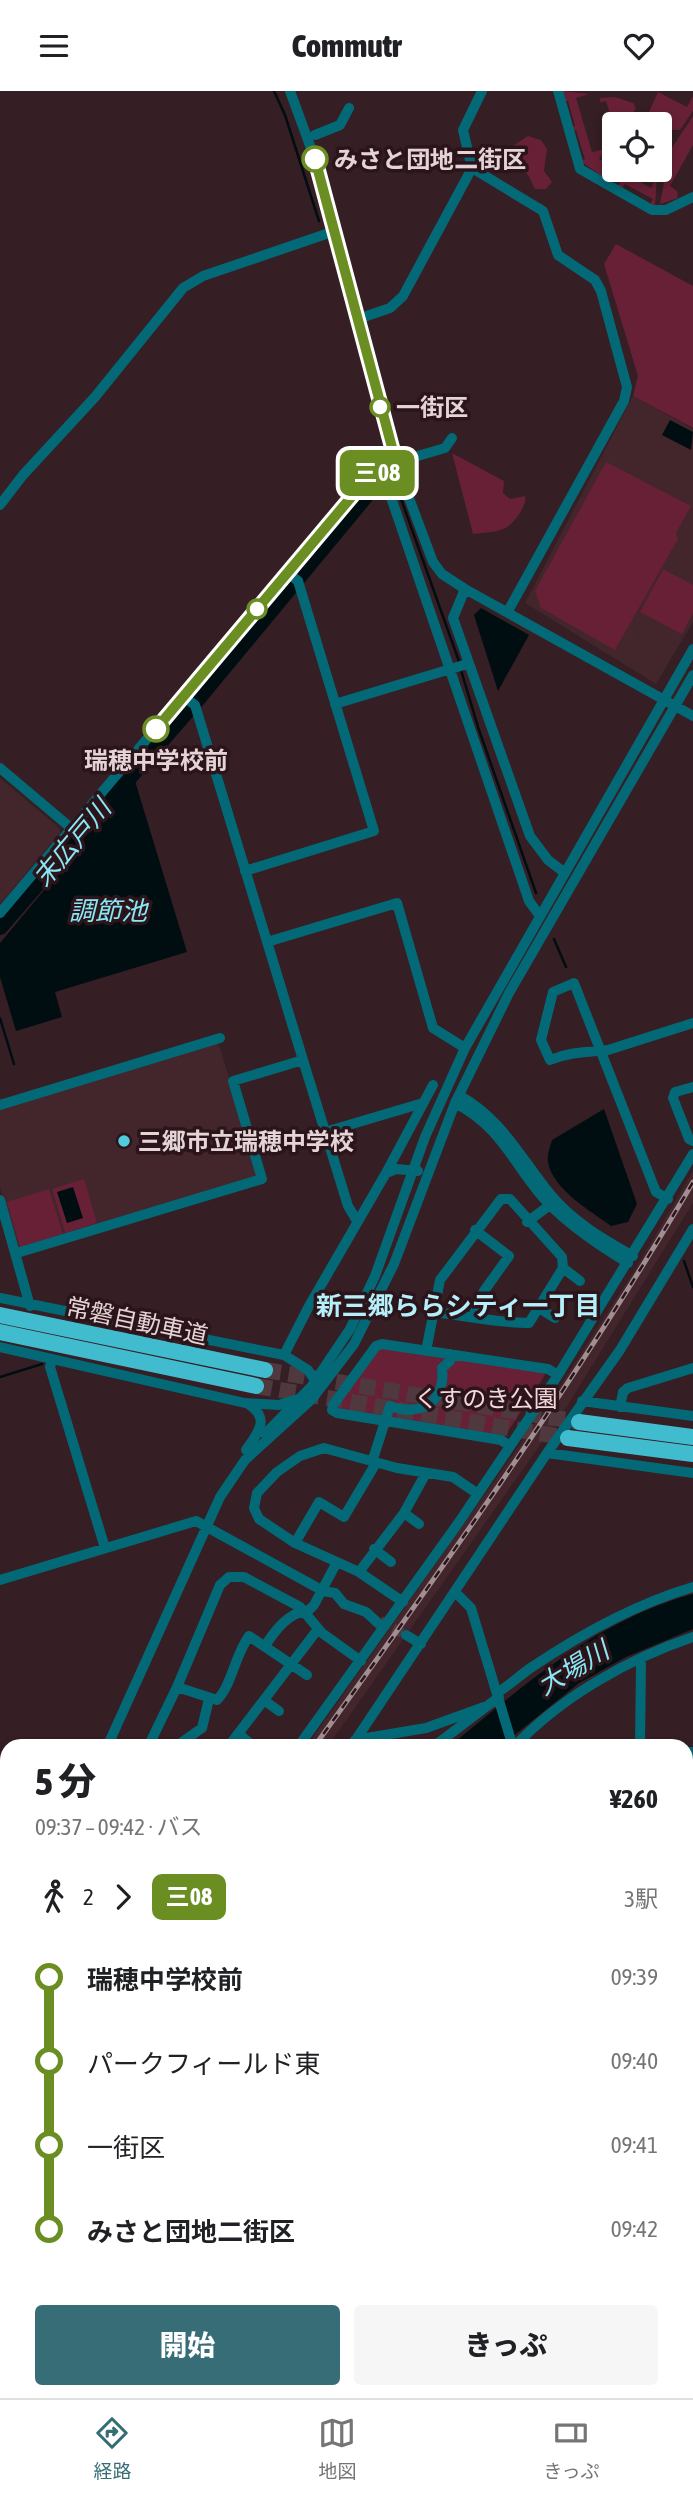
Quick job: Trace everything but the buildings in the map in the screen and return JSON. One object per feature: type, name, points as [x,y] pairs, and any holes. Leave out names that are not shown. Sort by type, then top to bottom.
[{"type":"highway","name":"常磐自動車道","points":[[0,1315],[265,1370]]},
{"type":"highway","name":"常磐自動車道","points":[[0,1332],[256,1386]]},
{"type":"highway","points":[[579,1422],[693,1437]]},
{"type":"highway","points":[[568,1438],[693,1454]]},
{"type":"street","points":[[290,91],[311,144],[400,463],[433,562],[442,574],[465,589],[693,716]]},
{"type":"street","points":[[358,319],[390,308],[403,296],[472,168],[463,130],[482,91]]},
{"type":"street","points":[[558,91],[575,158],[587,174],[652,210],[666,210],[693,197]]},
{"type":"street","points":[[315,135],[340,125],[349,108]]},
{"type":"street","points":[[472,168],[543,211],[558,255],[598,285],[627,381],[624,401],[508,611]]},
{"type":"street","points":[[0,505],[23,475],[102,389],[183,288],[203,277],[335,231]]},
{"type":"street","points":[[0,913],[71,828],[189,701],[293,576],[370,476],[445,447],[452,437]]},
{"type":"street","points":[[382,471],[529,901],[540,916]]},
{"type":"street","points":[[245,871],[374,831],[293,576]]},
{"type":"street","points":[[465,589],[453,618],[465,665],[490,738],[509,790],[537,849],[565,873]]},
{"type":"street","points":[[246,1451],[318,1385],[365,1301],[412,1172],[465,1048],[693,649]]},
{"type":"street","points":[[335,704],[465,665]]},
{"type":"street","points":[[111,1739],[220,1497],[245,1460],[318,1385],[354,1343],[379,1299],[457,1099],[509,993],[693,675]]},
{"type":"street","points":[[189,701],[352,1216],[357,1221]]},
{"type":"street","points":[[474,743],[490,738]]},
{"type":"street","points":[[0,768],[71,828]]},
{"type":"street","points":[[493,795],[509,790]]},
{"type":"street","points":[[267,942],[397,903],[433,1027],[465,1048]]},
{"type":"street","points":[[668,1199],[656,1192],[601,1051],[574,983],[553,992],[541,1040],[550,1060],[568,1053],[601,1051],[693,1023]]},
{"type":"street","points":[[0,1105],[220,1038]]},
{"type":"street","points":[[17,1254],[262,1179],[233,1081],[303,1060]]},
{"type":"street","points":[[284,1355],[432,1085]]},
{"type":"street","points":[[693,1087],[675,1092],[673,1098],[689,1139],[693,1141]]},
{"type":"street","points":[[457,1099],[494,1131],[550,1205],[584,1234],[631,1260]]},
{"type":"street","points":[[457,1099],[476,1105],[500,1126],[551,1195],[569,1213],[631,1260]]},
{"type":"street","points":[[325,1132],[423,1103]]},
{"type":"street","points":[[386,1173],[396,1169],[412,1172],[421,1169],[434,1140],[446,1125]]},
{"type":"street","points":[[304,1739],[403,1602],[558,1375],[631,1260],[693,1154]]},
{"type":"street","points":[[426,1351],[431,1312],[440,1280],[475,1230],[501,1199],[510,1199],[527,1222],[559,1252],[563,1268],[580,1281]]},
{"type":"street","points":[[0,1200],[30,1306]]},
{"type":"street","points":[[527,1222],[550,1205]]},
{"type":"street","points":[[356,1739],[582,1401],[620,1350],[693,1229]]},
{"type":"street","points":[[473,1316],[484,1291],[509,1256],[475,1230]]},
{"type":"street","points":[[431,1312],[473,1316],[505,1323],[529,1323],[563,1268]]},
{"type":"street","points":[[0,1299],[284,1355],[308,1370],[318,1385]]},
{"type":"street","points":[[538,1308],[555,1318]]},
{"type":"street","points":[[510,1446],[501,1440],[337,1413],[332,1410],[333,1405],[376,1346],[382,1344],[548,1369],[558,1375]]},
{"type":"street","points":[[0,1347],[245,1403],[279,1405],[301,1398]]},
{"type":"street","points":[[295,1543],[319,1502],[344,1517],[374,1462],[390,1406],[414,1411],[438,1397],[443,1386],[442,1368],[450,1361],[450,1355]]},
{"type":"street","points":[[51,1359],[50,1367],[105,1548]]},
{"type":"street","points":[[620,1407],[621,1398],[628,1388],[693,1368]]},
{"type":"street","points":[[582,1401],[693,1416]]},
{"type":"street","points":[[220,1497],[228,1473],[259,1433],[262,1422],[257,1409],[245,1403]]},
{"type":"street","points":[[403,1602],[359,1572],[295,1543],[259,1519],[254,1501],[259,1491],[283,1468],[317,1449],[453,1477],[478,1494]]},
{"type":"street","points":[[547,1453],[693,1473]]},
{"type":"street","points":[[359,1572],[404,1513],[426,1473]]},
{"type":"street","points":[[404,1513],[419,1524]]},
{"type":"street","points":[[0,1580],[196,1521],[206,1524],[319,1589],[335,1593],[344,1604],[373,1616],[379,1624]]},
{"type":"street","points":[[374,1549],[391,1562]]},
{"type":"street","points":[[265,1646],[279,1626],[298,1611],[305,1611],[314,1605],[319,1589],[337,1562]]},
{"type":"street","points":[[152,1739],[224,1579],[240,1575],[305,1611],[318,1629],[361,1661]]},
{"type":"street","points":[[443,1739],[499,1697],[530,1669],[642,1606],[693,1587]]},
{"type":"street","points":[[456,1593],[471,1608],[511,1739]]},
{"type":"street","points":[[235,1739],[318,1629]]},
{"type":"street","points":[[406,1635],[421,1644]]},
{"type":"street","points":[[177,1687],[209,1699],[220,1698],[238,1651],[249,1636],[307,1675]]},
{"type":"street","points":[[520,1739],[550,1711],[641,1660],[693,1637]]},
{"type":"street","points":[[640,1739],[641,1660]]},
{"type":"street","points":[[182,1739],[195,1735],[205,1724],[209,1699]]},
{"type":"street","points":[[265,1701],[279,1711]]},
{"type":"street","points":[[372,1739],[426,1728],[484,1707]]},
{"type":"street","points":[[239,1734],[245,1739]]},
{"type":"shaded area","points":[[633,396],[693,429],[693,622],[656,684],[525,603]]},
{"type":"shaded area","points":[[0,778],[59,828],[60,833],[0,904]]},
{"type":"shaded area","name":"三郷市立瑞穂中学校","points":[[215,1042],[219,1045],[258,1172],[256,1177],[22,1249],[19,1247],[0,1188],[0,1109]]},
{"type":"shaded area","points":[[693,1171],[693,1203],[562,1414],[333,1739],[312,1739],[546,1408],[636,1268]]},
{"type":"green space","points":[[563,91],[589,94],[576,98],[592,152],[602,150],[599,159],[602,161],[602,176],[580,161],[585,159],[576,130],[571,131],[570,128],[575,126],[568,101],[563,101]]},
{"type":"green space","points":[[658,92],[687,107],[693,96],[693,111],[680,130],[672,130],[672,112],[649,112]]},
{"type":"green space","points":[[615,97],[633,103],[636,109],[633,112],[609,112],[606,101],[600,102],[600,98]]},
{"type":"green space","points":[[693,116],[693,145],[670,186],[677,191],[678,198],[660,204],[664,182],[672,182],[672,148]]},
{"type":"green space","points":[[528,136],[541,140],[547,149],[544,171],[552,182],[546,189],[535,189],[528,176],[513,160],[513,146]]},
{"type":"green space","points":[[620,182],[640,182],[651,188],[657,182],[655,206],[650,204],[653,199],[625,184],[622,189],[618,186]]},
{"type":"green space","points":[[616,244],[693,286],[693,428],[633,396],[638,376],[604,264]]},
{"type":"green space","points":[[452,453],[504,481],[503,493],[510,499],[525,496],[523,507],[506,528],[473,534]]},
{"type":"green space","points":[[606,462],[691,506],[676,533],[678,539],[615,650],[541,608],[535,591]]},
{"type":"green space","points":[[663,569],[693,585],[693,613],[682,634],[640,612]]},
{"type":"green space","points":[[84,1179],[97,1223],[65,1233],[52,1189]]},
{"type":"green space","points":[[49,1189],[63,1234],[20,1247],[7,1202]]},
{"type":"green space","name":"くすのき公園","points":[[383,1348],[543,1372],[545,1375],[505,1436],[339,1409],[337,1405],[378,1350]]},
{"type":"water","points":[[670,420],[693,432],[691,450],[662,435]]},
{"type":"water","points":[[481,608],[529,635],[498,691],[474,615]]},
{"type":"water","name":"調節池","points":[[135,781],[187,952],[55,992],[62,1017],[16,1031],[0,977],[0,943]]},
{"type":"water","points":[[604,1109],[637,1204],[628,1222],[611,1226],[565,1191],[551,1172],[548,1159],[552,1140]]},
{"type":"water","points":[[73,1187],[83,1218],[67,1223],[57,1192]]},
{"type":"water","name":"大場川","points":[[693,1594],[693,1629],[626,1657],[579,1683],[510,1739],[459,1739],[563,1657],[593,1637],[658,1605]]},
{"type":"waterway","points":[[274,91],[285,115],[319,221]]},
{"type":"waterway","points":[[379,458],[381,463]]},
{"type":"waterway","points":[[395,482],[460,664]]},
{"type":"waterway","name":"末広戸川","points":[[0,927],[201,695],[374,486],[395,482]]},
{"type":"waterway","points":[[461,670],[536,893]]},
{"type":"waterway","points":[[554,939],[566,967]]},
{"type":"waterway","points":[[0,1018],[14,1064]]},
{"type":"waterway","points":[[684,1261],[693,1287]]},
{"type":"waterway","points":[[0,1377],[42,1364]]},
{"type":"tunnel","points":[[265,1370],[579,1422]]},
{"type":"tunnel","points":[[256,1386],[568,1438]]},
{"type":"tunnel","points":[[380,1621],[406,1635]]},
{"type":"railway","points":[[320,1739],[558,1398],[693,1182]]},
{"type":"bus line","name":"三08","points":[[156,729],[358,489],[370,476],[397,466],[315,159]]},
{"type":"place","name":"みさと団地二街区","points":[[315,159]]},
{"type":"place","name":"一街区","points":[[380,407]]},
{"type":"place","name":"瑞穂中学校前","points":[[156,729]]},
{"type":"place","name":"三郷市立瑞穂中学校","points":[[124,1141]]},
{"type":"district","name":"新三郷ららシティ一丁目","points":[[458,1306]]}]
